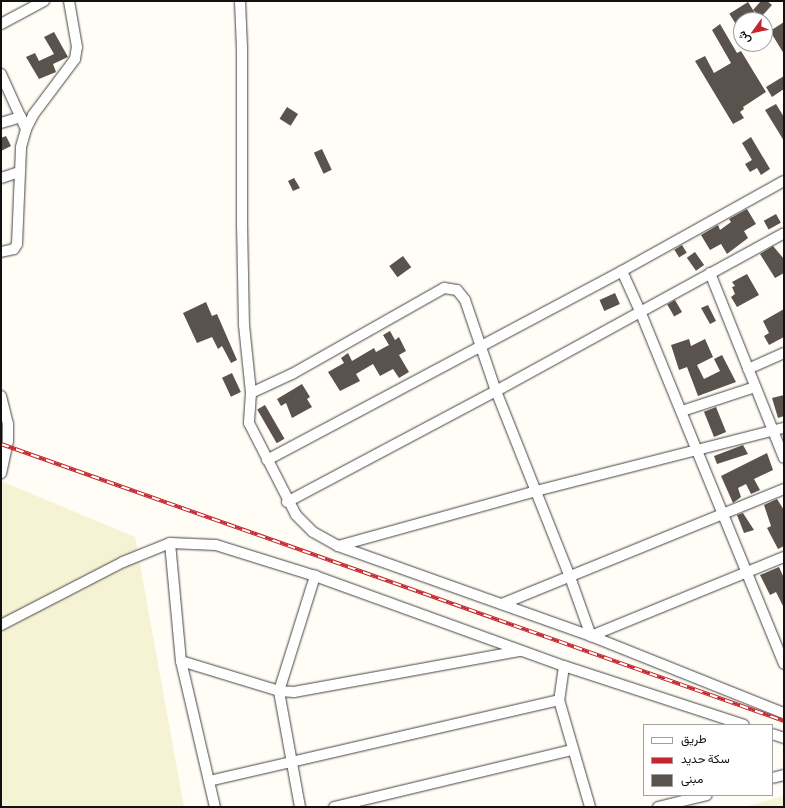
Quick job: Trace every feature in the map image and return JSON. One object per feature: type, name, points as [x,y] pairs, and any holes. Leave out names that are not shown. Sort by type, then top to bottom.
[{"type":"street","points":[[1,24],[44,1]]},
{"type":"street","points":[[1,252],[14,249],[17,244],[21,147],[26,129],[33,115],[75,60],[77,47],[69,1]]},
{"type":"street","points":[[240,1],[244,325],[251,393],[249,423],[287,502],[296,515],[313,532],[338,546],[591,636],[784,713]]},
{"type":"street","points":[[1,74],[26,129]]},
{"type":"street","points":[[1,124],[21,117]]},
{"type":"street","points":[[1,178],[20,172]]},
{"type":"street","points":[[267,460],[622,271],[784,181]]},
{"type":"street","points":[[287,502],[496,391],[784,232]]},
{"type":"street","points":[[622,271],[682,412],[745,572],[784,664]]},
{"type":"street","points":[[710,273],[784,458]]},
{"type":"street","points":[[251,393],[292,374],[444,288],[457,290],[466,300],[496,391],[570,576],[591,636]]},
{"type":"street","points":[[748,369],[784,353]]},
{"type":"street","points":[[682,412],[755,387]]},
{"type":"street","points":[[1,396],[8,424],[8,441],[1,473]]},
{"type":"street","points":[[338,546],[536,491],[698,452],[784,428]]},
{"type":"street","points":[[502,604],[784,489]]},
{"type":"street","points":[[170,543],[181,661],[216,807]]},
{"type":"street","points":[[1,625],[123,562],[170,543],[216,546],[315,576],[564,666],[741,724]]},
{"type":"street","points":[[591,636],[784,557]]},
{"type":"street","points":[[300,807],[290,763],[279,691],[315,576]]},
{"type":"street","points":[[181,661],[279,691],[294,692],[522,651]]},
{"type":"street","points":[[564,666],[559,700],[572,750],[590,807]]},
{"type":"street","points":[[209,781],[559,700]]},
{"type":"street","points":[[773,734],[784,738]]},
{"type":"street","points":[[334,807],[572,750]]},
{"type":"street","points":[[773,778],[784,775]]},
{"type":"street","points":[[658,807],[687,804],[705,796]]},
{"type":"shaded area","points":[[1,481],[135,537],[184,807],[1,807]]},
{"type":"shaded area","points":[[784,796],[784,807],[744,807]]},
{"type":"building","points":[[761,1],[767,1],[772,5],[766,12],[755,12],[753,10]]},
{"type":"building","points":[[748,2],[754,12],[733,12],[733,20],[729,14]]},
{"type":"building","points":[[784,22],[784,54],[773,36],[773,29]]},
{"type":"building","points":[[720,24],[733,46],[733,52],[742,52],[766,92],[743,107],[744,109],[740,112],[744,118],[733,124],[695,61],[705,56],[714,73],[731,63],[712,30]]},
{"type":"building","points":[[54,32],[68,57],[53,64],[56,72],[39,79],[26,57],[35,53],[39,61],[54,54],[44,37]]},
{"type":"building","points":[[784,76],[784,89],[772,97],[766,87]]},
{"type":"building","points":[[776,104],[784,117],[784,141],[765,110]]},
{"type":"building","points":[[287,107],[298,114],[291,126],[280,119]]},
{"type":"building","points":[[6,136],[11,146],[1,151],[1,138]]},
{"type":"building","points":[[751,137],[770,169],[761,175],[757,168],[750,172],[745,164],[752,160],[742,143]]},
{"type":"building","points":[[322,149],[332,170],[324,174],[314,153]]},
{"type":"building","points":[[294,178],[300,188],[293,191],[288,181]]},
{"type":"building","points":[[747,209],[756,224],[744,231],[748,238],[727,254],[721,244],[710,250],[701,235],[718,225],[720,230],[731,222],[729,219]]},
{"type":"building","points":[[776,214],[781,223],[769,230],[764,221]]},
{"type":"building","points":[[682,245],[687,253],[679,257],[674,250]]},
{"type":"building","points":[[773,246],[784,259],[784,273],[775,278],[760,254]]},
{"type":"building","points":[[695,252],[704,265],[696,271],[687,258]]},
{"type":"building","points":[[403,256],[411,267],[397,277],[389,266]]},
{"type":"building","points":[[747,274],[759,295],[737,307],[731,297],[735,294],[732,287],[735,286],[732,282]]},
{"type":"building","points":[[615,293],[620,304],[604,311],[599,300]]},
{"type":"building","points":[[675,300],[682,312],[674,317],[667,304]]},
{"type":"building","points":[[206,302],[212,316],[217,314],[237,360],[231,363],[222,346],[218,349],[212,337],[197,343],[183,313]]},
{"type":"building","points":[[708,305],[716,321],[710,324],[701,308]]},
{"type":"building","points":[[784,309],[784,337],[769,345],[764,336],[769,333],[763,321]]},
{"type":"building","points":[[390,331],[395,340],[399,337],[406,351],[399,355],[409,372],[399,378],[393,369],[380,376],[373,364],[356,374],[360,381],[340,391],[328,372],[344,363],[341,358],[348,353],[352,361],[374,348],[376,352],[389,345],[383,335]]},
{"type":"building","points":[[689,339],[691,346],[705,339],[713,357],[697,365],[704,379],[720,371],[714,359],[722,355],[736,382],[698,396],[687,367],[679,370],[671,345]]},
{"type":"building","points":[[232,373],[241,392],[231,397],[222,378]]},
{"type":"building","points":[[302,384],[310,397],[307,399],[312,407],[292,418],[286,403],[281,406],[277,399]]},
{"type":"building","points":[[784,395],[784,416],[778,418],[772,398]]},
{"type":"building","points":[[265,405],[284,439],[277,443],[257,410]]},
{"type":"building","points":[[716,407],[726,432],[714,437],[704,412]]},
{"type":"building","points":[[743,445],[748,454],[717,464],[714,456]]},
{"type":"building","points":[[767,453],[773,470],[754,479],[760,490],[751,494],[746,484],[738,488],[741,497],[733,503],[721,476]]},
{"type":"building","points":[[777,499],[784,510],[784,546],[778,549],[767,528],[771,526],[764,505]]},
{"type":"building","points":[[743,513],[754,530],[744,533],[737,515]]},
{"type":"building","points":[[779,567],[784,578],[784,608],[776,592],[770,595],[760,575]]},
{"type":"railway","points":[[1,444],[784,721]]}]
